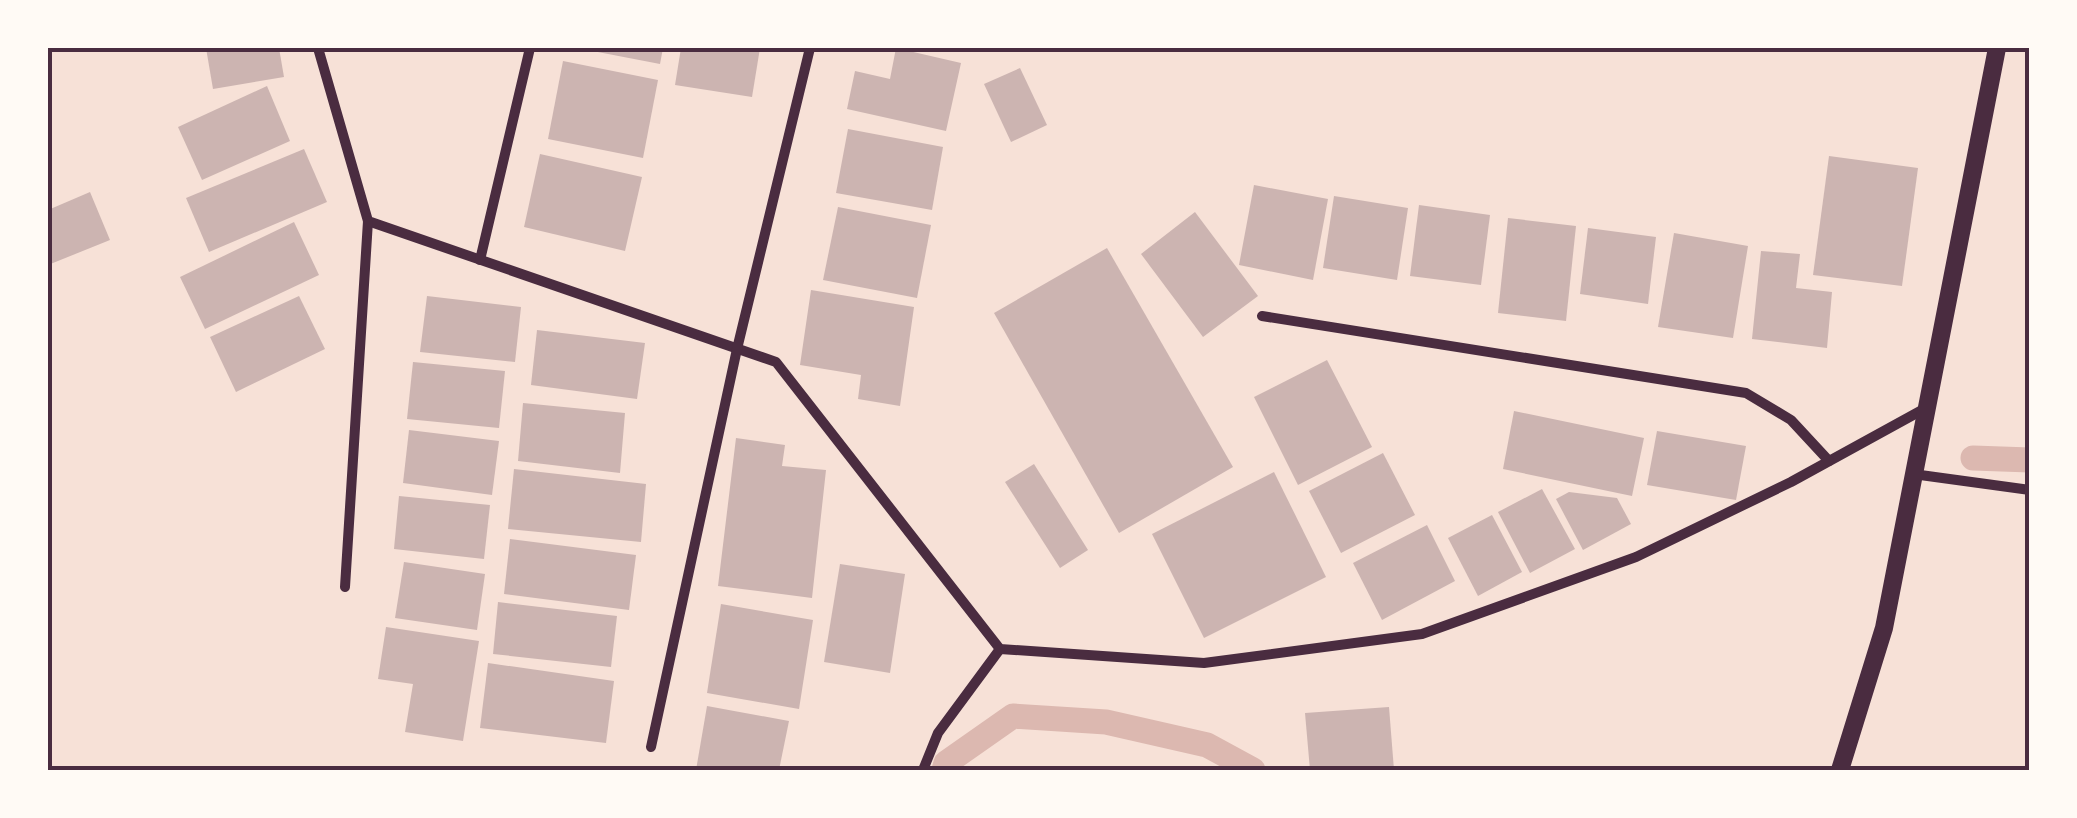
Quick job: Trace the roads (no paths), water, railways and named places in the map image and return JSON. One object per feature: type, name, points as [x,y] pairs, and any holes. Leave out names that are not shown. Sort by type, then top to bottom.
[{"type":"street","points":[[318,48],[368,220],[345,587]]},
{"type":"street","points":[[480,260],[530,48]]},
{"type":"street","points":[[651,747],[737,348],[810,48]]},
{"type":"street","points":[[1840,770],[1884,628],[1997,48]]},
{"type":"street","points":[[368,220],[776,362],[1000,650],[1204,663],[1422,634],[1636,556],[1829,461],[1924,409]]},
{"type":"street","points":[[1262,316],[1746,393],[1791,420],[1829,461]]},
{"type":"street","points":[[1912,474],[2030,490]]},
{"type":"street","points":[[924,770],[938,733],[1000,650]]},
{"type":"waterway","points":[[1973,458],[2030,460]]},
{"type":"waterway","points":[[944,770],[946,763],[1013,716],[1106,722],[1207,745],[1253,770]]}]
